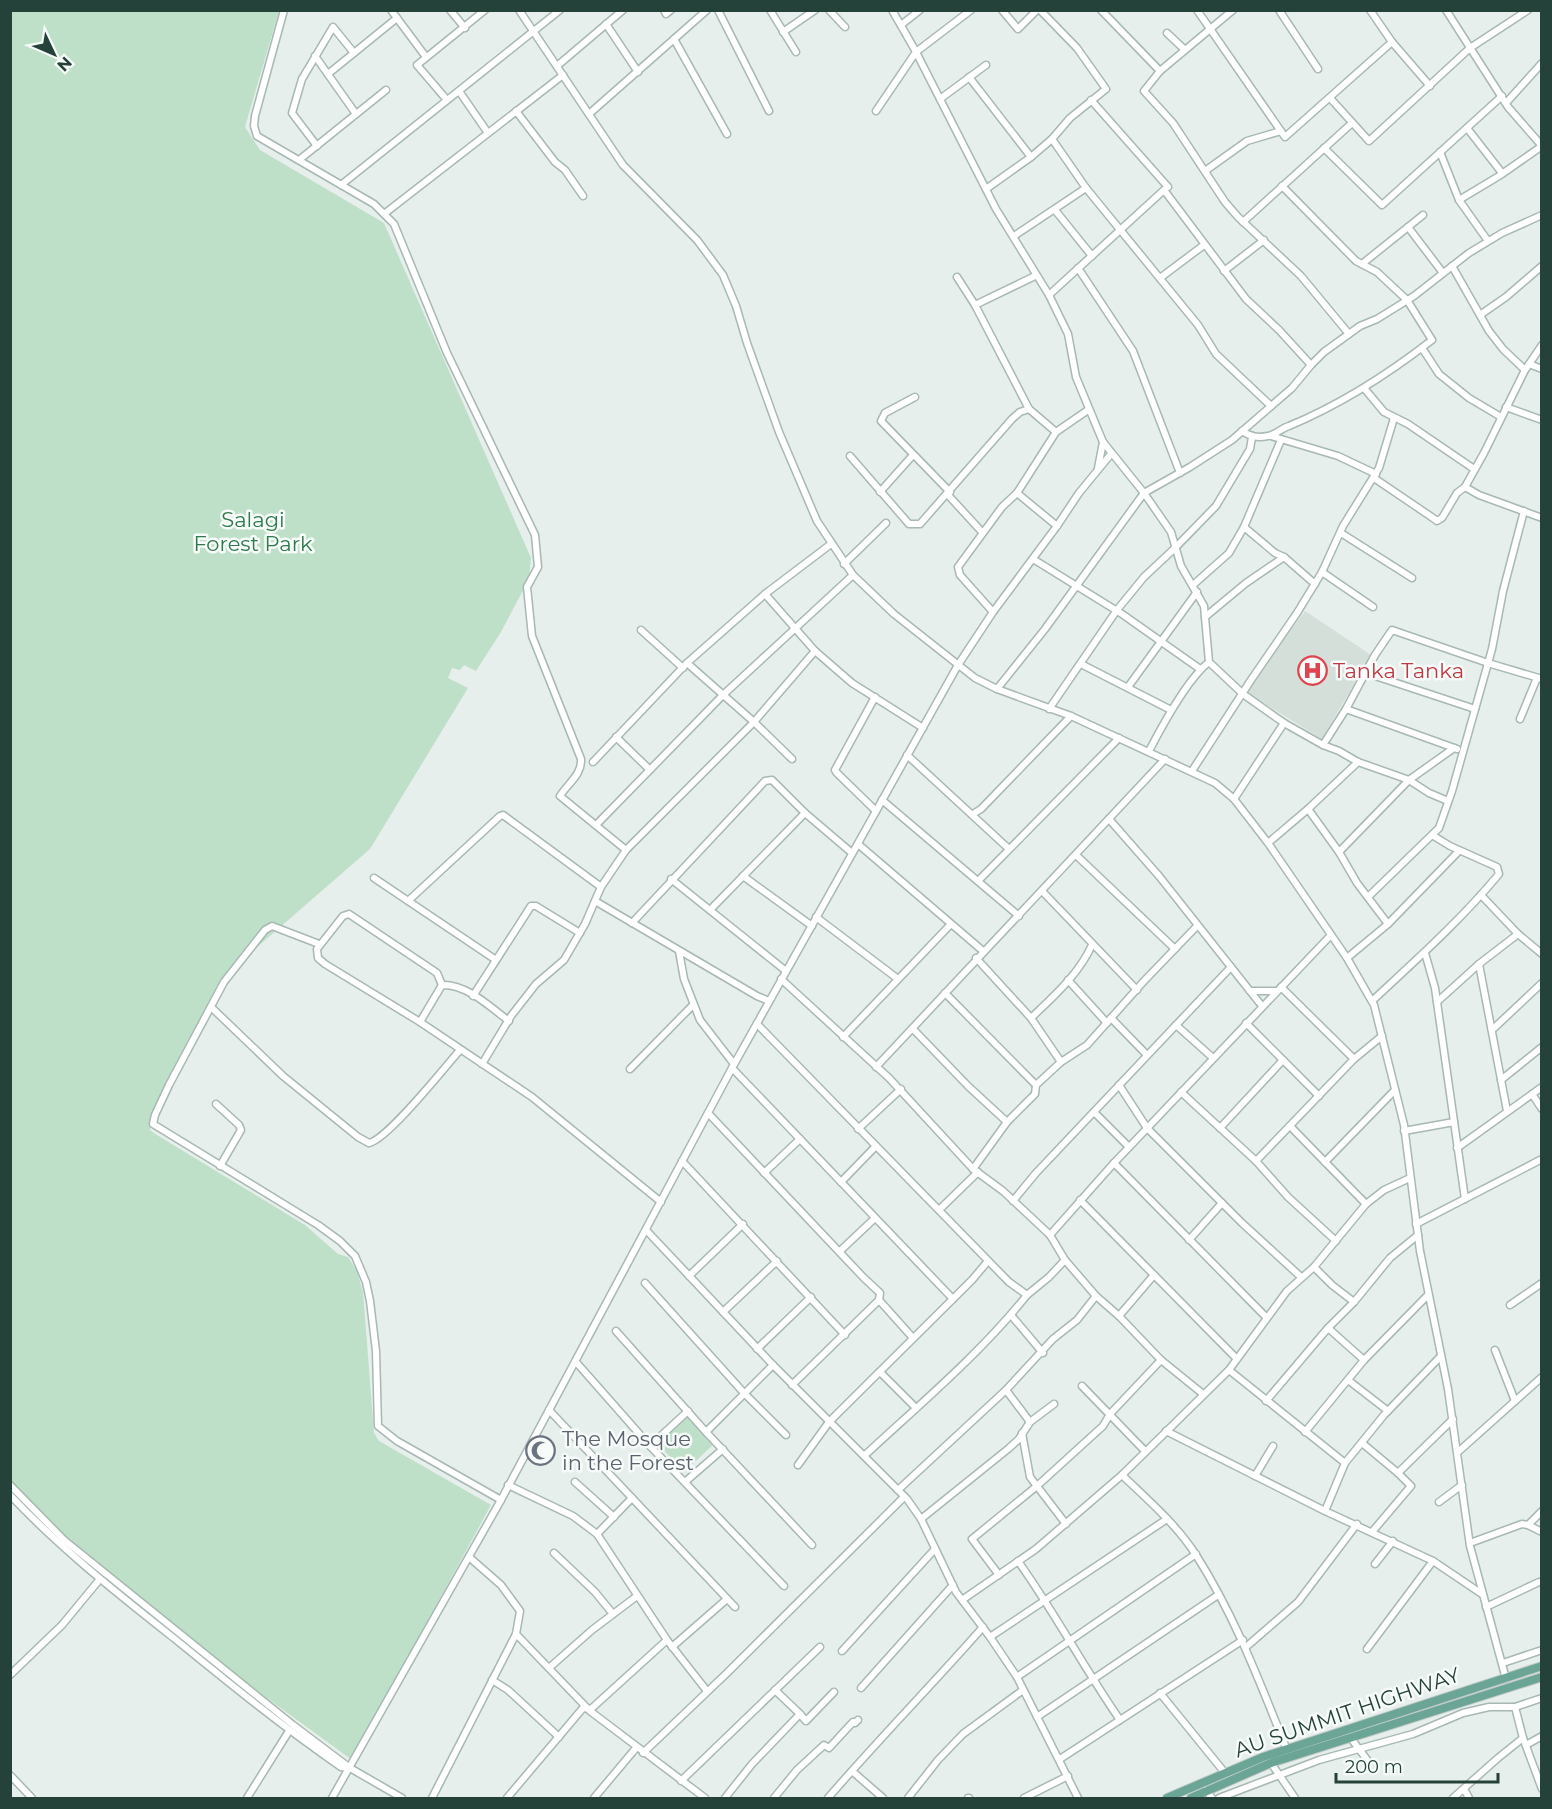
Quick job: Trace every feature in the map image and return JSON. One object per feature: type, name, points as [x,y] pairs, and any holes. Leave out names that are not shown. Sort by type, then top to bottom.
[{"type":"main road","name":"AU SUMMIT HIGHWAY","points":[[1167,1798],[1287,1750],[1542,1666]]},
{"type":"main road","name":"AU SUMMIT HIGHWAY","points":[[1191,1798],[1271,1763],[1542,1677]]},
{"type":"street","points":[[284,10],[255,116],[254,126],[257,136],[374,204],[394,224],[447,352],[535,535],[538,567],[527,587],[532,636],[581,759],[581,767],[576,777],[560,796],[626,850]]},
{"type":"street","points":[[391,10],[426,57]]},
{"type":"street","points":[[450,10],[465,28]]},
{"type":"street","points":[[447,100],[417,65],[485,10]]},
{"type":"street","points":[[519,10],[623,165],[697,240],[723,275],[736,306],[779,432],[817,521],[853,575],[894,614],[975,678],[1071,716],[1215,783],[1234,799],[1268,843],[1347,958],[1372,1001],[1395,1090],[1404,1131],[1428,1295],[1453,1419],[1470,1543],[1506,1679]]},
{"type":"street","points":[[341,185],[560,10]]},
{"type":"street","points":[[557,66],[623,10]]},
{"type":"street","points":[[664,10],[666,14],[670,10]]},
{"type":"street","points":[[589,114],[707,10]]},
{"type":"street","points":[[718,10],[769,111]]},
{"type":"street","points":[[770,10],[796,52]]},
{"type":"street","points":[[783,32],[815,10]]},
{"type":"street","points":[[829,10],[844,27]]},
{"type":"street","points":[[892,10],[916,52],[996,209],[1014,236],[1035,276],[1049,295],[1068,334],[1076,377],[1103,442],[1144,493],[1171,532],[1181,566],[1204,606],[1209,663],[1243,694],[1284,723],[1358,762],[1409,780],[1429,793],[1448,801]]},
{"type":"street","points":[[901,25],[920,10]]},
{"type":"street","points":[[957,10],[962,18]]},
{"type":"street","points":[[876,111],[916,52],[971,10]]},
{"type":"street","points":[[986,189],[1031,157],[1052,139],[1070,118],[1106,89],[1077,48],[1038,10],[1018,29],[1002,10]]},
{"type":"street","points":[[1101,10],[1160,71]]},
{"type":"street","points":[[1197,10],[1286,137],[1392,42]]},
{"type":"street","points":[[1233,10],[1212,30],[1160,71],[1144,91],[1173,123],[1226,202],[1243,222],[1301,276],[1349,334]]},
{"type":"street","points":[[1279,10],[1318,69]]},
{"type":"street","points":[[1370,10],[1392,42],[1430,86]]},
{"type":"street","points":[[1446,10],[1506,103],[1541,146],[1459,200]]},
{"type":"street","points":[[1330,98],[1369,141],[1470,48],[1524,12]]},
{"type":"street","points":[[328,74],[397,18]]},
{"type":"street","points":[[606,24],[638,72]]},
{"type":"street","points":[[317,146],[292,113],[302,79],[333,27],[354,53]]},
{"type":"street","points":[[1167,33],[1185,50]]},
{"type":"street","points":[[674,39],[727,135]]},
{"type":"street","points":[[315,56],[356,114]]},
{"type":"street","points":[[1506,103],[1542,63]]},
{"type":"street","points":[[940,99],[986,65]]},
{"type":"street","points":[[384,214],[562,75]]},
{"type":"street","points":[[969,77],[1031,157]]},
{"type":"street","points":[[299,160],[386,90]]},
{"type":"street","points":[[459,91],[488,133]]},
{"type":"street","points":[[1324,148],[1382,205],[1502,96]]},
{"type":"street","points":[[1091,100],[1168,187]]},
{"type":"street","points":[[516,111],[555,162],[565,170],[583,196]]},
{"type":"street","points":[[1243,222],[1352,123]]},
{"type":"street","points":[[1467,128],[1502,173]]},
{"type":"street","points":[[1205,171],[1247,141],[1281,131]]},
{"type":"street","points":[[1052,139],[1086,189],[1198,326],[1216,354],[1271,406]]},
{"type":"street","points":[[1440,152],[1459,200],[1488,241]]},
{"type":"street","points":[[1271,436],[1285,427],[1320,413],[1364,388],[1432,340],[1407,300],[1377,273],[1356,261],[1282,186]]},
{"type":"street","points":[[1014,236],[1086,189]]},
{"type":"street","points":[[1049,295],[1164,190],[1246,299],[1311,364]]},
{"type":"street","points":[[1055,210],[1092,256]]},
{"type":"street","points":[[1362,264],[1423,215]]},
{"type":"street","points":[[997,688],[1045,629],[1144,493],[1232,440],[1292,388],[1324,352],[1360,326],[1377,319],[1407,300],[1488,241],[1541,217]]},
{"type":"street","points":[[1408,227],[1443,273]]},
{"type":"street","points":[[1224,271],[1264,240]]},
{"type":"street","points":[[1160,278],[1204,245]]},
{"type":"street","points":[[1452,266],[1489,332],[1503,349],[1527,367],[1542,369]]},
{"type":"street","points":[[1480,315],[1506,297],[1542,266]]},
{"type":"street","points":[[1078,268],[1132,351],[1180,472]]},
{"type":"street","points":[[975,305],[1035,276]]},
{"type":"street","points":[[957,277],[975,305],[1029,409],[1056,432]]},
{"type":"street","points":[[1242,431],[1252,437],[1271,436],[1338,456],[1375,476],[1437,520],[1442,518],[1457,493],[1465,487],[1527,367],[1542,345]]},
{"type":"street","points":[[1422,348],[1439,375],[1469,398],[1501,417]]},
{"type":"street","points":[[1364,388],[1384,412],[1408,424],[1474,469]]},
{"type":"street","points":[[915,397],[885,413],[882,417],[884,426],[949,493],[982,532]]},
{"type":"street","points":[[1506,407],[1542,420]]},
{"type":"street","points":[[850,456],[909,524],[915,526],[920,524],[949,493],[1012,419],[1020,412],[1029,409]]},
{"type":"street","points":[[993,612],[958,571],[958,567],[982,532],[1002,507],[1017,493],[1056,432],[1088,410]]},
{"type":"street","points":[[1192,771],[1322,572],[1343,526],[1375,476],[1395,418]]},
{"type":"street","points":[[1049,708],[1117,610],[1143,577],[1216,506],[1250,449],[1252,437]]},
{"type":"street","points":[[1193,585],[1229,553],[1244,527],[1281,440]]},
{"type":"street","points":[[1098,471],[1103,442]]},
{"type":"street","points":[[332,1798],[501,1500],[733,1066],[958,665],[1079,492],[1111,454]]},
{"type":"street","points":[[880,492],[913,455]]},
{"type":"street","points":[[1465,487],[1479,495],[1542,518]]},
{"type":"street","points":[[1017,493],[1057,526]]},
{"type":"street","points":[[1368,897],[1439,828],[1488,663],[1503,591],[1524,511]]},
{"type":"street","points":[[844,564],[886,523]]},
{"type":"street","points":[[1244,527],[1315,584]]},
{"type":"street","points":[[1341,533],[1412,578]]},
{"type":"street","points":[[593,762],[685,666],[765,594],[831,544]]},
{"type":"street","points":[[1205,617],[1246,583],[1284,557]]},
{"type":"street","points":[[1033,559],[1117,610],[1200,669]]},
{"type":"street","points":[[1322,572],[1373,607]]},
{"type":"street","points":[[596,825],[723,695],[853,575]]},
{"type":"street","points":[[1128,687],[1197,592]]},
{"type":"street","points":[[765,594],[815,651],[852,683],[922,728]]},
{"type":"street","points":[[641,630],[723,695],[792,759]]},
{"type":"street","points":[[1323,745],[1392,630],[1539,678],[1520,719]]},
{"type":"street","points":[[482,1064],[536,984],[564,960],[580,933],[601,887],[626,850],[754,722],[815,651]]},
{"type":"street","points":[[1149,752],[1171,710],[1200,669],[1209,663]]},
{"type":"street","points":[[1081,664],[1171,710]]},
{"type":"street","points":[[1366,673],[1475,709]]},
{"type":"street","points":[[875,697],[836,770],[876,811]]},
{"type":"street","points":[[1346,710],[1463,751]]},
{"type":"street","points":[[973,814],[981,809],[1071,716]]},
{"type":"street","points":[[1234,799],[1284,723]]},
{"type":"street","points":[[616,737],[650,770]]},
{"type":"street","points":[[978,881],[1119,738]]},
{"type":"street","points":[[1339,852],[1409,780],[1454,748]]},
{"type":"street","points":[[907,755],[1009,849]]},
{"type":"street","points":[[876,1067],[982,951],[1019,916],[1165,759]]},
{"type":"street","points":[[1268,843],[1358,762]]},
{"type":"street","points":[[632,923],[765,781],[772,780],[805,813],[852,853]]},
{"type":"street","points":[[882,800],[1019,916]]},
{"type":"street","points":[[1308,809],[1339,852],[1357,883],[1388,924]]},
{"type":"street","points":[[710,910],[805,813]]},
{"type":"street","points":[[408,902],[503,815],[601,887]]},
{"type":"street","points":[[1109,819],[1158,876],[1262,1006]]},
{"type":"street","points":[[1372,1001],[1425,953],[1499,874],[1497,867],[1459,851],[1432,835]]},
{"type":"street","points":[[858,844],[982,951]]},
{"type":"street","points":[[1347,958],[1388,924],[1459,851]]},
{"type":"street","points":[[1076,855],[1175,949]]},
{"type":"street","points":[[743,876],[812,926]]},
{"type":"street","points":[[374,878],[496,960]]},
{"type":"street","points":[[671,879],[786,970]]},
{"type":"street","points":[[1042,891],[1137,990]]},
{"type":"street","points":[[1481,895],[1518,934],[1542,954]]},
{"type":"street","points":[[595,902],[769,1001]]},
{"type":"street","points":[[473,996],[531,906],[536,906],[580,933]]},
{"type":"street","points":[[442,985],[437,973],[349,914],[343,916],[319,944],[317,953],[320,961],[420,1022],[532,1097],[615,1167],[661,1202]]},
{"type":"street","points":[[816,917],[898,980]]},
{"type":"street","points":[[843,1037],[951,924]]},
{"type":"street","points":[[319,944],[272,926],[268,927],[224,982],[153,1120],[156,1126],[318,1225],[340,1241],[355,1256],[366,1282],[370,1301],[376,1351],[377,1422],[381,1430],[501,1500]]},
{"type":"street","points":[[939,1210],[976,1170],[1007,1122],[1035,1094],[1036,1085],[1061,1062],[1087,1046],[1197,926]]},
{"type":"street","points":[[1437,1002],[1479,964],[1518,934]]},
{"type":"street","points":[[1050,1235],[1114,1163],[1331,935]]},
{"type":"street","points":[[1032,1018],[1086,959],[1092,945]]},
{"type":"street","points":[[679,951],[684,979],[700,1020],[733,1066],[953,1299]]},
{"type":"street","points":[[1425,953],[1432,973],[1437,1002],[1465,1199]]},
{"type":"street","points":[[976,958],[1032,1018],[1061,1062]]},
{"type":"street","points":[[1479,964],[1508,1110]]},
{"type":"street","points":[[1013,1201],[1036,1173],[1231,967]]},
{"type":"street","points":[[782,979],[901,1089],[976,1170],[1050,1235],[1065,1260],[1096,1296],[1119,1316],[1161,1360],[1203,1394]]},
{"type":"street","points":[[1068,980],[1147,1055]]},
{"type":"street","points":[[1492,1030],[1542,983]]},
{"type":"street","points":[[442,985],[459,987],[509,1021]]},
{"type":"street","points":[[420,1022],[442,985]]},
{"type":"street","points":[[1250,990],[1279,989],[1354,1059]]},
{"type":"street","points":[[945,993],[1036,1085]]},
{"type":"street","points":[[630,1069],[693,1005]]},
{"type":"street","points":[[211,1007],[283,1076],[358,1137],[369,1143],[376,1141],[387,1131],[460,1050]]},
{"type":"street","points":[[1246,1023],[1319,1096]]},
{"type":"street","points":[[757,1024],[988,1261],[1009,1282],[1027,1295]]},
{"type":"street","points":[[1176,1025],[1213,1058]]},
{"type":"street","points":[[913,1029],[968,1086],[1007,1122]]},
{"type":"street","points":[[1256,1161],[1354,1059],[1382,1036]]},
{"type":"street","points":[[1501,1080],[1542,1047]]},
{"type":"street","points":[[1220,1128],[1283,1060]]},
{"type":"street","points":[[1119,1085],[1147,1128],[1301,1277]]},
{"type":"street","points":[[1457,1148],[1542,1087]]},
{"type":"street","points":[[858,1129],[901,1089]]},
{"type":"street","points":[[1325,1162],[1395,1090]]},
{"type":"street","points":[[1181,1092],[1256,1161],[1288,1197],[1336,1241]]},
{"type":"street","points":[[1532,1094],[1542,1109]]},
{"type":"street","points":[[216,1104],[239,1125],[241,1130],[220,1166]]},
{"type":"street","points":[[1094,1112],[1129,1147]]},
{"type":"street","points":[[708,1113],[880,1293],[879,1300],[792,1384]]},
{"type":"street","points":[[1404,1131],[1454,1122]]},
{"type":"street","points":[[1290,1126],[1366,1204]]},
{"type":"street","points":[[764,1173],[800,1139]]},
{"type":"street","points":[[841,1182],[876,1146]]},
{"type":"street","points":[[1416,1224],[1541,1160]]},
{"type":"street","points":[[682,1161],[845,1335]]},
{"type":"street","points":[[1114,1163],[1266,1317]]},
{"type":"street","points":[[962,1600],[1066,1524],[1122,1475],[1229,1370],[1266,1317],[1301,1277],[1314,1267],[1366,1204],[1384,1190],[1410,1178]]},
{"type":"street","points":[[1080,1200],[1236,1358]]},
{"type":"street","points":[[1188,1239],[1222,1203]]},
{"type":"street","points":[[840,1251],[875,1218]]},
{"type":"street","points":[[689,1276],[743,1224]]},
{"type":"street","points":[[646,1230],[757,1349],[904,1497],[921,1520],[962,1600],[1017,1677],[1078,1798]]},
{"type":"street","points":[[1266,1401],[1390,1258],[1418,1235]]},
{"type":"street","points":[[864,1456],[916,1408],[1011,1315],[1027,1295],[1065,1260]]},
{"type":"street","points":[[723,1312],[777,1261]]},
{"type":"street","points":[[798,1465],[829,1422],[988,1261]]},
{"type":"street","points":[[1314,1267],[1354,1302]]},
{"type":"street","points":[[1119,1316],[1154,1275]]},
{"type":"street","points":[[645,1283],[744,1393],[786,1435]]},
{"type":"street","points":[[1510,1305],[1542,1283]]},
{"type":"street","points":[[1305,1432],[1364,1360],[1428,1295]]},
{"type":"street","points":[[898,1490],[1006,1390],[1053,1339],[1077,1320],[1096,1296]]},
{"type":"street","points":[[757,1349],[812,1298]]},
{"type":"street","points":[[879,1300],[913,1338]]},
{"type":"street","points":[[1011,1315],[1042,1353]]},
{"type":"street","points":[[1328,1328],[1364,1360]]},
{"type":"street","points":[[616,1331],[706,1432],[812,1545]]},
{"type":"street","points":[[1495,1350],[1515,1401]]},
{"type":"street","points":[[1325,1511],[1345,1463],[1388,1411],[1441,1356]]},
{"type":"street","points":[[999,1575],[972,1539],[1037,1486],[1103,1426],[1110,1414],[1161,1360]]},
{"type":"street","points":[[576,1362],[650,1446],[784,1586]]},
{"type":"street","points":[[706,1432],[773,1365]]},
{"type":"street","points":[[1229,1370],[1345,1463]]},
{"type":"street","points":[[880,1372],[916,1408]]},
{"type":"street","points":[[1458,1452],[1542,1377]]},
{"type":"street","points":[[1348,1380],[1388,1411]]},
{"type":"street","points":[[1082,1386],[1145,1451]]},
{"type":"street","points":[[1006,1390],[1030,1422]]},
{"type":"street","points":[[921,1520],[1008,1449],[1030,1422],[1054,1404]]},
{"type":"street","points":[[549,1410],[735,1607]]},
{"type":"street","points":[[650,1446],[688,1411]]},
{"type":"street","points":[[1398,1473],[1453,1419]]},
{"type":"street","points":[[1166,1431],[1325,1511],[1433,1561],[1483,1595]]},
{"type":"street","points":[[1022,1433],[1030,1477],[1066,1524]]},
{"type":"street","points":[[1362,1443],[1411,1486],[1372,1532]]},
{"type":"street","points":[[1256,1476],[1273,1446]]},
{"type":"street","points":[[685,1482],[723,1449]]},
{"type":"street","points":[[1122,1475],[1167,1519],[1196,1554],[1243,1640],[1287,1750]]},
{"type":"street","points":[[575,1482],[614,1517]]},
{"type":"street","points":[[10,1485],[64,1540],[293,1725],[350,1768],[402,1798]]},
{"type":"street","points":[[508,1485],[573,1516],[597,1534],[667,1640],[707,1691]]},
{"type":"street","points":[[1439,1502],[1462,1485]]},
{"type":"street","points":[[10,1495],[59,1545],[289,1731],[341,1767],[350,1768]]},
{"type":"street","points":[[643,1753],[904,1497]]},
{"type":"street","points":[[597,1534],[632,1498]]},
{"type":"street","points":[[1528,1525],[1542,1511]]},
{"type":"street","points":[[990,1637],[1167,1519]]},
{"type":"street","points":[[1246,1647],[1298,1602],[1357,1524]]},
{"type":"street","points":[[1470,1543],[1522,1524],[1542,1532]]},
{"type":"street","points":[[1375,1563],[1393,1541]]},
{"type":"street","points":[[842,1651],[935,1549]]},
{"type":"street","points":[[554,1553],[595,1592],[612,1614]]},
{"type":"street","points":[[1017,1677],[1196,1554]]},
{"type":"street","points":[[432,1798],[516,1634],[520,1611],[501,1585],[469,1557]]},
{"type":"street","points":[[1018,1561],[1046,1601],[1093,1680],[1120,1720]]},
{"type":"street","points":[[1367,1649],[1433,1561]]},
{"type":"street","points":[[10,1675],[62,1625],[100,1579]]},
{"type":"street","points":[[1486,1607],[1539,1582]]},
{"type":"street","points":[[861,1688],[953,1585]]},
{"type":"street","points":[[1037,1717],[1218,1595]]},
{"type":"street","points":[[549,1668],[612,1614],[637,1596]]},
{"type":"street","points":[[672,1647],[727,1599]]},
{"type":"street","points":[[828,1798],[982,1627]]},
{"type":"street","points":[[516,1634],[588,1708],[636,1748],[705,1798]]},
{"type":"street","points":[[507,1798],[583,1708],[591,1709],[667,1640]]},
{"type":"street","points":[[1060,1759],[1243,1640]]},
{"type":"street","points":[[681,1780],[820,1647]]},
{"type":"street","points":[[1503,1663],[1542,1650]]},
{"type":"street","points":[[492,1680],[508,1690],[559,1737]]},
{"type":"street","points":[[775,1690],[806,1721],[834,1692]]},
{"type":"street","points":[[908,1798],[938,1760],[963,1734],[1023,1690]]},
{"type":"street","points":[[1160,1693],[1225,1773]]},
{"type":"street","points":[[1219,1798],[1279,1775],[1413,1734],[1476,1709],[1515,1707],[1542,1698]]},
{"type":"street","points":[[1515,1707],[1542,1789]]},
{"type":"street","points":[[725,1798],[752,1764],[800,1714]]},
{"type":"street","points":[[774,1798],[797,1770],[824,1744],[829,1748],[853,1722],[858,1720]]},
{"type":"street","points":[[247,1798],[289,1731]]},
{"type":"street","points":[[1453,1798],[1525,1742],[1542,1736]]},
{"type":"street","points":[[1350,1737],[1368,1761]]},
{"type":"street","points":[[594,1798],[636,1748]]},
{"type":"street","points":[[1271,1763],[1294,1798]]},
{"type":"street","points":[[852,1771],[883,1798]]},
{"type":"street","points":[[10,1775],[32,1798]]},
{"type":"street","points":[[1024,1798],[1068,1776]]},
{"type":"street","points":[[1464,1789],[1469,1798]]},
{"type":"street","points":[[1206,1790],[1212,1798]]},
{"type":"shaded area","name":"Tanka Tanka","points":[[1305,611],[1371,655],[1322,739],[1249,694],[1250,685]]},
{"type":"green space","name":"Salagi Forest Park","points":[[11,11],[279,11],[245,127],[260,150],[384,223],[531,558],[529,579],[501,632],[476,671],[464,665],[460,670],[452,668],[448,678],[468,688],[370,849],[225,975],[217,986],[150,1130],[305,1225],[338,1254],[348,1257],[357,1271],[363,1292],[374,1433],[379,1441],[491,1505],[352,1760],[219,1663],[133,1596],[91,1561],[11,1487]]},
{"type":"green space","points":[[688,1414],[715,1443],[684,1472],[657,1443]]},
{"type":"place","name":"Tanka Tanka","points":[[1312,670]]},
{"type":"place","name":"The Mosque in the Forest","points":[[541,1450]]}]
